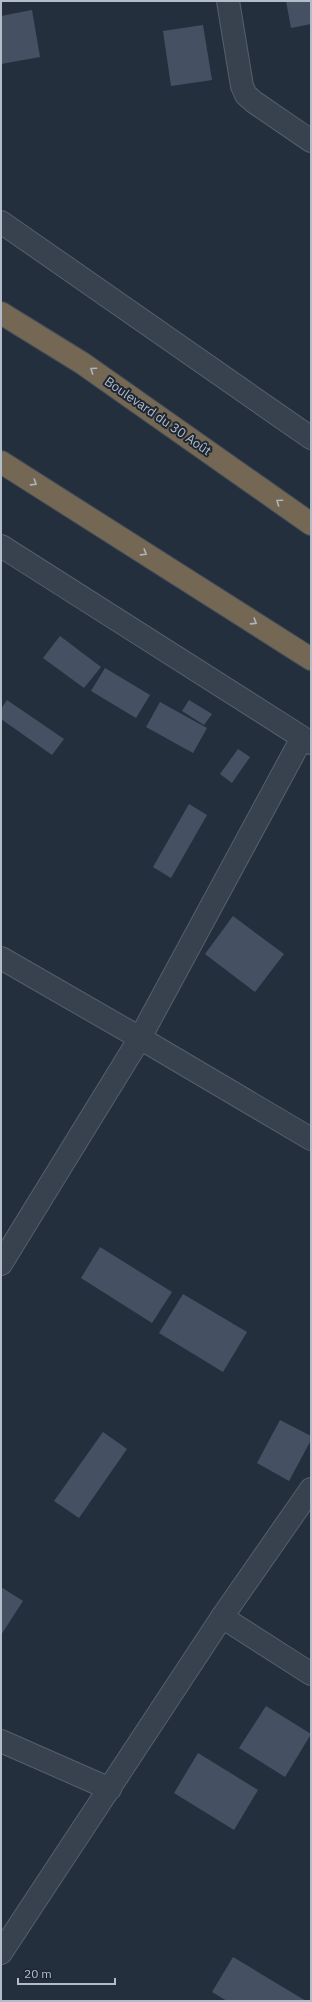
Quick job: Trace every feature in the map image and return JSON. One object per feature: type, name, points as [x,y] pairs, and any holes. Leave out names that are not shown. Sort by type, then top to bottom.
[{"type":"highway","name":"Boulevard du 30 Août","points":[[1,313],[82,363],[311,524]]},
{"type":"highway","points":[[1,462],[311,659]]},
{"type":"street","points":[[228,1],[239,73],[246,95],[311,141]]},
{"type":"street","points":[[1,222],[311,438]]},
{"type":"street","points":[[1,546],[307,740],[140,1038],[1,1264]]},
{"type":"street","points":[[1,958],[311,1139]]},
{"type":"street","points":[[1,1953],[222,1617],[311,1489]]},
{"type":"street","points":[[222,1617],[311,1674]]},
{"type":"street","points":[[1,1741],[110,1789]]},
{"type":"building","points":[[286,1],[311,1],[311,24],[291,28]]},
{"type":"building","points":[[32,10],[40,57],[1,64],[1,16]]},
{"type":"building","points":[[203,25],[212,80],[171,86],[163,31]]},
{"type":"building","points":[[60,636],[101,667],[84,688],[43,658]]},
{"type":"building","points":[[105,668],[150,695],[136,718],[91,691]]},
{"type":"building","points":[[7,700],[64,739],[52,755],[1,719],[1,709]]},
{"type":"building","points":[[189,700],[212,714],[204,725],[182,711]]},
{"type":"building","points":[[160,702],[207,728],[193,753],[146,727]]},
{"type":"building","points":[[238,749],[250,757],[232,783],[220,774]]},
{"type":"building","points":[[189,804],[207,815],[171,878],[153,867]]},
{"type":"building","points":[[233,916],[284,954],[255,992],[205,954]]},
{"type":"building","points":[[100,1247],[172,1292],[152,1323],[81,1278]]},
{"type":"building","points":[[183,1294],[247,1332],[223,1372],[159,1333]]},
{"type":"building","points":[[280,1420],[311,1436],[311,1440],[289,1481],[257,1463]]},
{"type":"building","points":[[103,1432],[127,1449],[79,1518],[54,1501]]},
{"type":"building","points":[[1,1587],[23,1601],[1,1635]]},
{"type":"building","points":[[266,1706],[311,1734],[285,1777],[239,1748]]},
{"type":"building","points":[[198,1753],[258,1790],[234,1830],[174,1793]]},
{"type":"building","points":[[233,1957],[306,2001],[227,2001],[212,1992]]}]
